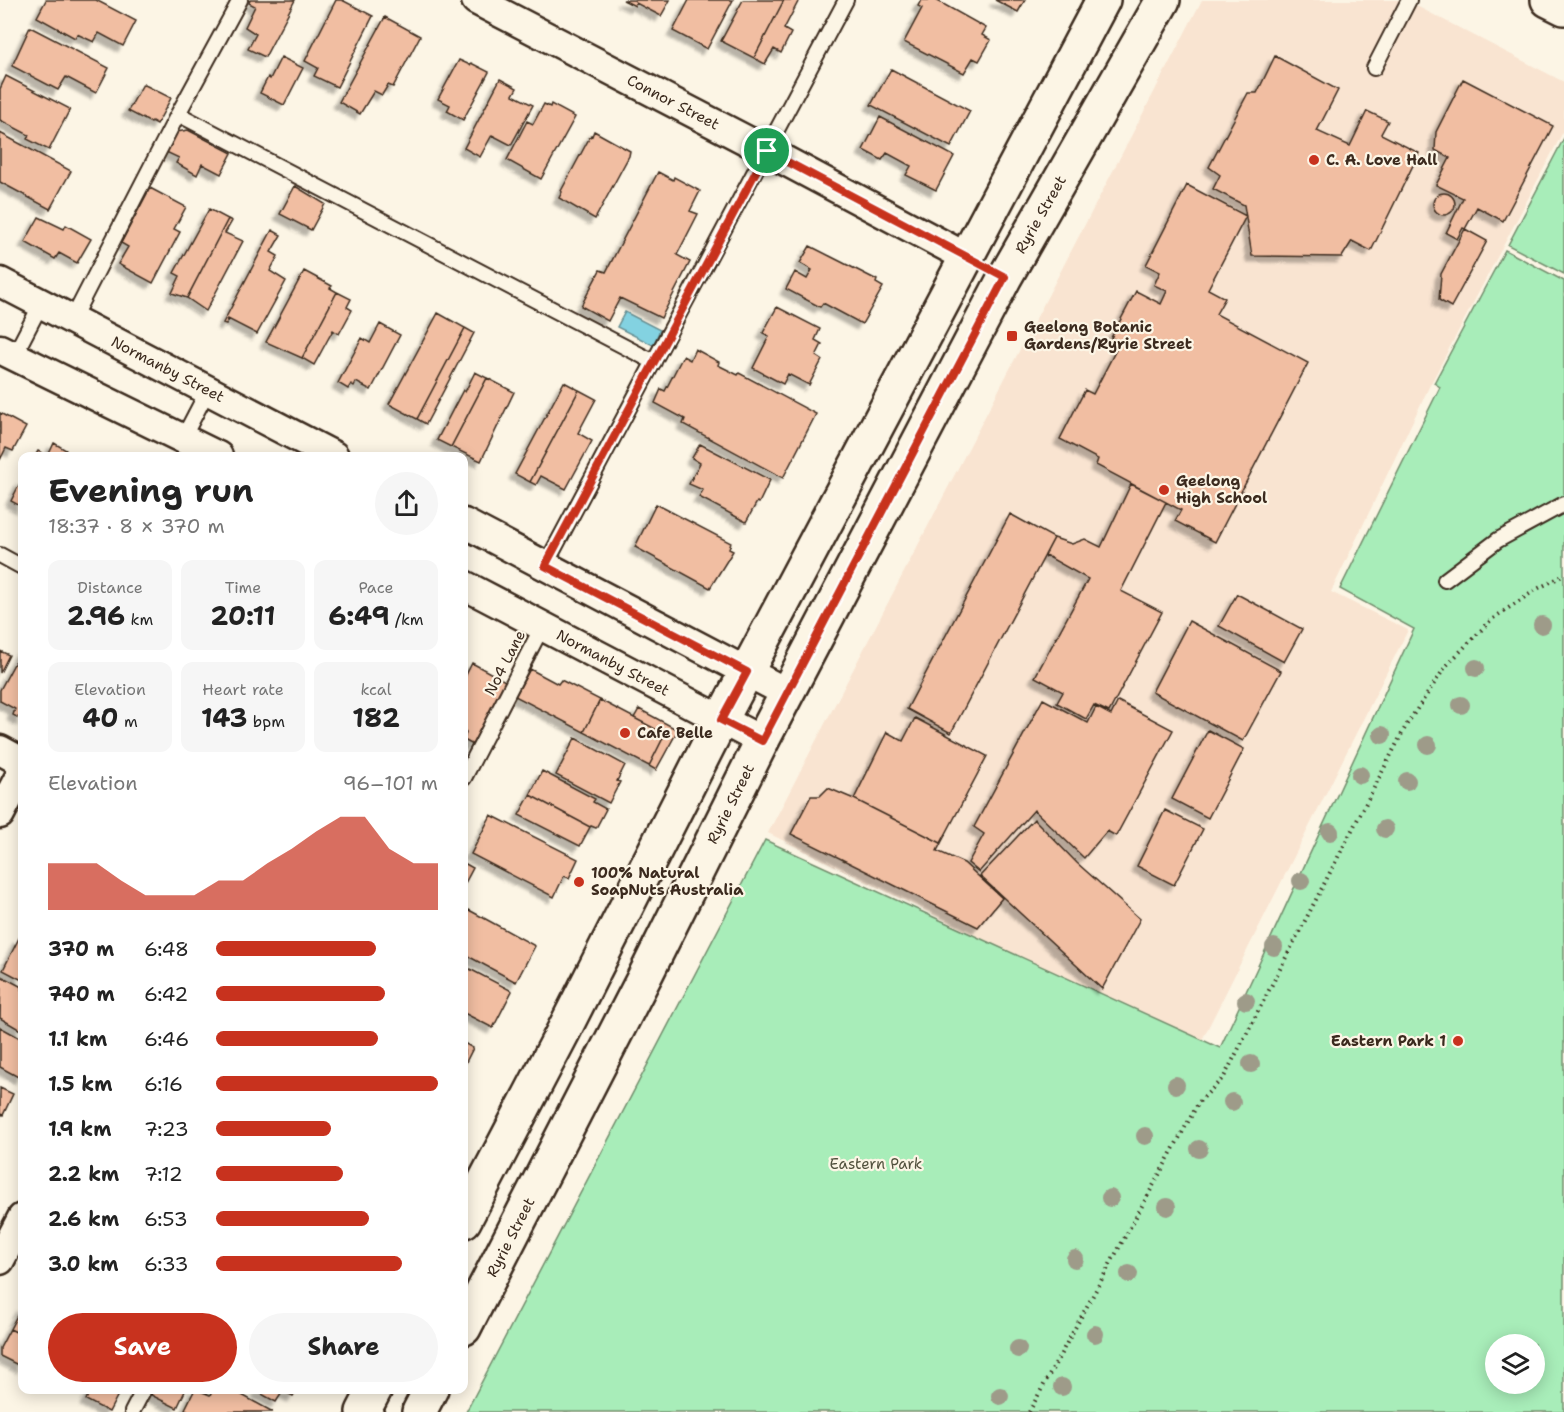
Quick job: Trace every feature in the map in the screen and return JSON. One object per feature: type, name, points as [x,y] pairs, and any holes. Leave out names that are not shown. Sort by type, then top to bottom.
[{"type":"main road","points":[[468,1213],[721,720],[1103,0]]},
{"type":"main road","name":"Ryrie Street","points":[[468,1320],[647,972],[762,741],[1005,277],[1164,0]]},
{"type":"main road","points":[[1548,0],[1564,8]]},
{"type":"main road","points":[[966,257],[1005,277]]},
{"type":"main road","points":[[363,1412],[372,1394]]},
{"type":"main road","points":[[419,1412],[428,1394]]},
{"type":"street","name":"Connor Street","points":[[476,0],[966,257]]},
{"type":"street","name":"Normanby Street","points":[[0,282],[326,452]]},
{"type":"street","points":[[7,352],[210,452]]},
{"type":"street","points":[[468,525],[788,693]]},
{"type":"street","name":"Normanby Street","points":[[468,587],[762,741]]},
{"type":"street","points":[[0,750],[18,760]]},
{"type":"street","points":[[0,814],[18,780]]},
{"type":"street","points":[[0,1260],[18,1226]]},
{"type":"lane","points":[[72,320],[178,114],[240,0]]},
{"type":"lane","points":[[545,566],[846,0]]},
{"type":"lane","points":[[1374,69],[1409,0]]},
{"type":"lane","points":[[178,114],[654,362]]},
{"type":"lane","points":[[7,352],[41,304]]},
{"type":"lane","points":[[183,438],[208,390]]},
{"type":"lane","points":[[1445,580],[1498,540],[1564,504]]},
{"type":"lane","points":[[0,555],[18,565]]},
{"type":"lane","name":"No4 Lane","points":[[468,770],[542,627]]},
{"type":"lane","points":[[132,1412],[141,1394]]},
{"type":"path","points":[[1029,1412],[1199,1102],[1224,1077],[1407,724],[1446,666],[1492,619],[1537,589],[1564,575]]},
{"type":"shaded area","name":"Geelong High School","points":[[1202,0],[1405,0],[1564,82],[1564,130],[1429,387],[1331,592],[1408,630],[1199,1046],[768,833]]},
{"type":"green space","points":[[1564,138],[1564,274],[1508,245]]},
{"type":"green space","name":"Eastern Park","points":[[1505,250],[1564,281],[1564,1412],[466,1412],[765,840],[1220,1048],[1414,629],[1340,589],[1440,387],[1434,383]]},
{"type":"water","points":[[625,312],[660,330],[653,345],[617,327]]},
{"type":"building","points":[[46,0],[96,0],[136,21],[123,46],[99,33],[94,42],[77,34],[75,38],[37,17]]},
{"type":"building","points":[[250,0],[295,0],[265,57],[248,49],[256,34],[245,27],[255,6],[249,3]]},
{"type":"building","points":[[336,0],[342,0],[373,16],[337,87],[314,76],[318,68],[305,61]]},
{"type":"building","points":[[623,0],[670,0],[661,16],[636,3],[635,6]]},
{"type":"building","points":[[689,0],[733,0],[707,49],[673,31]]},
{"type":"building","points":[[743,0],[784,0],[754,58],[721,41]]},
{"type":"building","points":[[784,0],[799,0],[784,29],[791,33],[781,53],[774,49],[765,64],[754,58]]},
{"type":"building","points":[[921,0],[936,0],[986,28],[982,35],[991,40],[979,61],[973,58],[964,73],[904,42],[922,8],[918,6]]},
{"type":"building","points":[[995,0],[1025,0],[1018,12]]},
{"type":"building","points":[[385,17],[420,36],[393,87],[388,85],[382,95],[374,91],[360,114],[339,102]]},
{"type":"building","points":[[30,27],[109,68],[96,93],[66,77],[58,90],[12,66]]},
{"type":"building","name":"C. A. Love Hall","points":[[1275,56],[1338,90],[1317,131],[1350,146],[1367,111],[1388,121],[1381,134],[1419,153],[1371,251],[1352,241],[1342,257],[1252,256],[1244,205],[1213,189],[1220,175],[1209,167],[1248,93],[1257,93]]},
{"type":"building","points":[[281,57],[303,68],[284,105],[260,93]]},
{"type":"building","points":[[459,60],[489,72],[463,120],[447,111],[450,105],[438,99]]},
{"type":"building","points":[[891,69],[970,111],[951,147],[871,105]]},
{"type":"building","points":[[6,76],[70,109],[49,150],[27,139],[29,135],[0,120],[0,89]]},
{"type":"building","points":[[500,79],[517,88],[513,95],[533,105],[511,145],[492,135],[480,157],[464,148]]},
{"type":"building","points":[[1463,79],[1553,126],[1503,221],[1477,207],[1457,239],[1446,233],[1463,198],[1436,185],[1450,158],[1435,150],[1436,132]]},
{"type":"building","points":[[143,84],[171,98],[157,124],[128,111]]},
{"type":"building","points":[[544,104],[550,107],[551,104],[575,117],[541,179],[507,160],[527,121],[533,124]]},
{"type":"building","points":[[880,117],[954,156],[936,190],[906,175],[911,166],[887,153],[882,160],[863,150]]},
{"type":"building","points":[[188,130],[232,153],[221,174],[202,164],[197,175],[176,163],[179,158],[166,152],[177,132]]},
{"type":"building","points":[[594,131],[630,151],[595,219],[559,198]]},
{"type":"building","points":[[0,133],[71,171],[50,209],[0,182]]},
{"type":"building","points":[[658,172],[673,180],[674,177],[700,191],[690,211],[698,214],[677,255],[690,262],[661,318],[620,298],[608,321],[581,306],[600,270],[606,272]]},
{"type":"building","points":[[1187,185],[1246,216],[1208,289],[1225,298],[1216,314],[1308,363],[1215,542],[1175,521],[1181,510],[1096,465],[1098,459],[1060,439],[1085,390],[1093,394],[1120,342],[1111,338],[1136,291],[1161,304],[1167,291],[1154,285],[1160,272],[1146,265]]},
{"type":"building","points":[[295,186],[325,204],[311,230],[280,214]]},
{"type":"building","points":[[150,188],[186,207],[174,229],[180,232],[153,283],[118,264],[128,247],[121,243]]},
{"type":"building","points":[[1444,193],[1452,196],[1455,204],[1452,212],[1444,215],[1436,212],[1433,204],[1436,196]]},
{"type":"building","points":[[209,209],[228,219],[187,298],[172,293],[180,276],[174,273]]},
{"type":"building","points":[[39,217],[64,229],[66,225],[91,239],[77,263],[59,253],[55,259],[25,242]]},
{"type":"building","points":[[228,219],[232,221],[225,233],[243,241],[206,311],[187,298]]},
{"type":"building","points":[[1465,229],[1487,241],[1451,307],[1439,300],[1441,274]]},
{"type":"building","points":[[272,230],[281,235],[271,252],[278,256],[270,271],[286,281],[257,334],[228,319],[226,324],[223,323]]},
{"type":"building","points":[[810,246],[877,280],[876,283],[883,287],[862,324],[823,303],[820,307],[786,289],[795,272],[807,279],[812,270],[800,263]]},
{"type":"building","points":[[304,271],[332,286],[330,288],[337,292],[302,358],[266,342]]},
{"type":"building","points":[[337,292],[351,299],[347,307],[352,310],[339,334],[333,330],[314,365],[302,358]]},
{"type":"building","points":[[777,307],[820,329],[815,340],[822,344],[816,356],[822,360],[809,385],[788,374],[783,384],[753,368],[769,336],[763,333]]},
{"type":"building","points":[[438,313],[465,328],[417,419],[389,404]]},
{"type":"building","points":[[380,324],[400,335],[371,390],[356,382],[348,389],[338,383],[362,338],[370,343]]},
{"type":"building","points":[[465,328],[474,333],[426,424],[417,419]]},
{"type":"building","points":[[695,349],[719,362],[718,365],[738,375],[739,373],[816,414],[783,478],[683,424],[685,419],[655,403],[661,389],[665,391],[683,356],[690,360]]},
{"type":"building","points":[[475,372],[487,378],[451,447],[437,440]]},
{"type":"building","points":[[487,378],[514,392],[481,461],[468,455],[468,452],[451,447]]},
{"type":"building","points":[[564,382],[579,390],[530,482],[515,474]]},
{"type":"building","points":[[579,390],[596,399],[578,433],[592,441],[566,489],[541,476],[536,485],[530,482]]},
{"type":"building","points":[[0,413],[26,427],[13,451],[6,448],[0,460]]},
{"type":"building","points":[[54,443],[66,450],[65,452],[50,452]]},
{"type":"building","points":[[700,444],[770,480],[759,503],[757,502],[746,522],[699,497],[703,490],[689,484],[700,463],[692,458]]},
{"type":"building","points":[[1131,484],[1166,502],[1121,591],[1162,612],[1109,712],[1094,705],[1086,719],[1057,703],[1063,692],[1035,677],[1088,579],[1045,555],[1054,538],[1072,544],[1085,539],[1101,547]]},
{"type":"building","points":[[18,487],[18,505],[11,501]]},
{"type":"building","points":[[656,504],[731,543],[729,549],[733,551],[710,588],[635,547]]},
{"type":"building","points":[[1010,514],[1054,538],[951,733],[907,709]]},
{"type":"building","points":[[1237,594],[1302,629],[1284,662],[1219,626]]},
{"type":"building","points":[[1189,621],[1281,671],[1243,741],[1152,692]]},
{"type":"building","points":[[0,651],[9,655],[0,673]]},
{"type":"building","points":[[18,656],[18,718],[13,715],[15,709],[0,701],[0,690]]},
{"type":"building","points":[[472,663],[507,682],[473,745],[468,742],[468,671]]},
{"type":"building","points":[[530,669],[558,684],[561,680],[600,700],[584,732],[515,696]]},
{"type":"building","points":[[1043,699],[1088,723],[1096,707],[1111,715],[1118,701],[1173,730],[1116,836],[1107,831],[1084,858],[1034,810],[979,872],[968,863],[984,834],[974,827]]},
{"type":"building","name":"Cafe Belle","points":[[600,700],[665,734],[649,766],[584,732]]},
{"type":"building","points":[[639,709],[678,730],[656,770],[649,766],[665,734],[634,718]]},
{"type":"building","points":[[915,718],[987,756],[941,843],[854,799],[887,732],[903,741]]},
{"type":"building","points":[[1208,730],[1244,749],[1208,818],[1172,799]]},
{"type":"building","points":[[575,738],[625,765],[617,781],[620,782],[609,803],[556,775]]},
{"type":"building","points":[[542,771],[595,799],[593,802],[606,809],[596,828],[530,795]]},
{"type":"building","points":[[828,788],[941,843],[937,851],[964,863],[1002,898],[978,927],[791,834],[811,796],[820,796]]},
{"type":"building","points":[[530,795],[590,827],[580,846],[519,815]]},
{"type":"building","points":[[1165,810],[1203,829],[1174,885],[1137,866]]},
{"type":"building","points":[[491,815],[578,859],[569,878],[564,876],[554,897],[471,854]]},
{"type":"building","points":[[1034,819],[1077,863],[1140,919],[1102,989],[980,876]]},
{"type":"building","points":[[468,865],[473,868],[468,877]]},
{"type":"building","points":[[469,910],[535,946],[516,982],[468,956]]},
{"type":"building","points":[[18,940],[18,978],[3,970]]},
{"type":"building","points":[[468,968],[512,991],[493,1028],[468,1015]]},
{"type":"building","points":[[1,976],[18,985],[18,1029],[0,1018]]},
{"type":"building","points":[[0,1027],[18,1037],[18,1077],[0,1067]]},
{"type":"building","points":[[468,1045],[473,1048],[468,1058]]},
{"type":"building","points":[[0,1088],[13,1094],[3,1115],[0,1114]]},
{"type":"building","points":[[18,1314],[18,1333],[10,1329]]},
{"type":"building","points":[[10,1329],[18,1333],[18,1365],[0,1356],[0,1348]]},
{"type":"building","points":[[89,1394],[118,1394],[109,1412],[86,1400]]},
{"type":"building","points":[[152,1394],[184,1394],[177,1408]]},
{"type":"building","points":[[192,1394],[240,1394],[273,1412],[191,1412],[185,1409]]},
{"type":"building","points":[[262,1394],[281,1394],[276,1402]]},
{"type":"place","name":"C. A. Love Hall","points":[[1314,160]]},
{"type":"place","name":"Geelong Botanic Gardens/Ryrie Street","points":[[1012,336]]},
{"type":"place","name":"Geelong High School","points":[[1164,490]]},
{"type":"place","name":"Cafe Belle","points":[[625,733]]},
{"type":"place","name":"100% Natural SoapNuts Australia","points":[[579,882]]},
{"type":"place","name":"Eastern Park 1","points":[[1458,1041]]},
{"type":"route","points":[[767,151],[1005,277],[762,741],[721,720],[747,672],[545,566],[767,151]]}]
